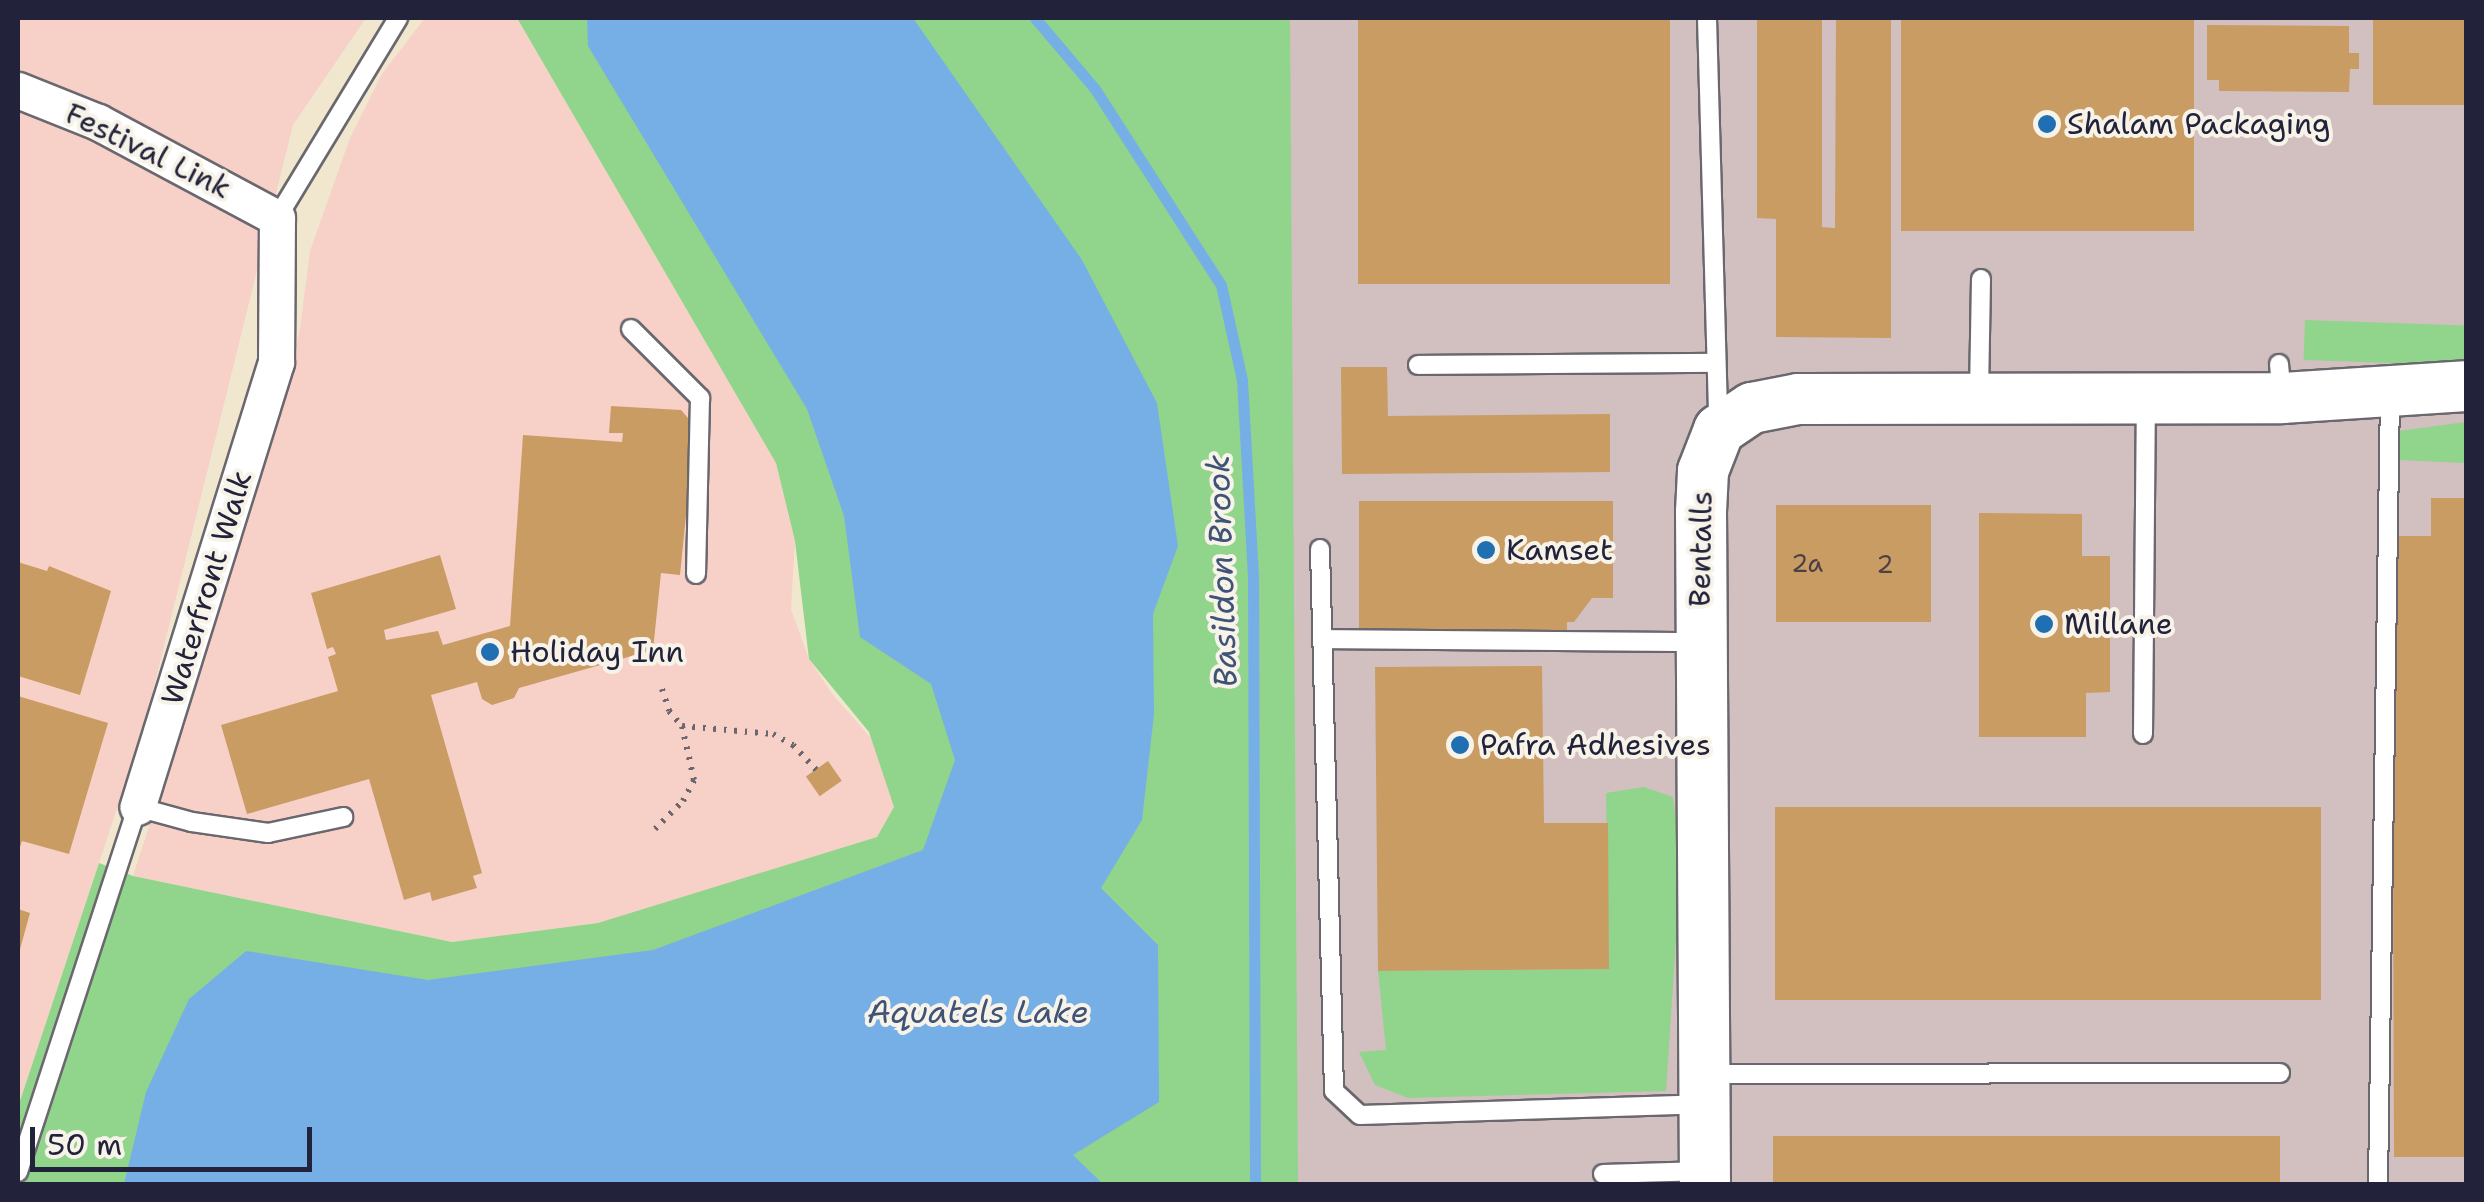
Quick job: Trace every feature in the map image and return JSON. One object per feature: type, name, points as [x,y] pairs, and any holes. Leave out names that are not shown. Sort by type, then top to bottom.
[{"type":"street","name":"Festival Link","points":[[18,90],[98,122],[277,218]]},
{"type":"street","name":"Waterfront Walk","points":[[137,807],[276,362],[277,218]]},
{"type":"street","points":[[1719,430],[1752,408],[1798,398],[2146,399],[2281,381],[2390,390],[2466,386]]},
{"type":"street","name":"Bentalls","points":[[1705,1178],[1699,642],[1704,471],[1719,430]]},
{"type":"lane","points":[[277,218],[398,18]]},
{"type":"lane","points":[[1707,18],[1719,430]]},
{"type":"lane","points":[[1979,400],[1980,279]]},
{"type":"lane","points":[[631,329],[700,398],[696,574]]},
{"type":"lane","points":[[1418,365],[1715,363]]},
{"type":"lane","points":[[2378,1184],[2390,390]]},
{"type":"lane","points":[[2143,734],[2146,399]]},
{"type":"lane","points":[[1320,549],[1334,1091],[1360,1116],[1702,1089],[2280,1073]]},
{"type":"lane","points":[[1322,638],[1699,642]]},
{"type":"lane","points":[[137,807],[192,822],[268,833],[343,817]]},
{"type":"lane","name":"Waterfront Walk","points":[[18,1172],[137,807]]},
{"type":"lane","points":[[1604,1174],[1705,1178]]},
{"type":"path","points":[[656,829],[684,801],[694,780],[682,726],[669,712],[662,688]]},
{"type":"path","points":[[682,726],[773,734],[793,745],[816,770]]},
{"type":"shaded area","points":[[18,18],[366,18],[293,125],[144,727],[18,1107]]},
{"type":"shaded area","points":[[425,18],[517,18],[776,463],[795,541],[791,609],[809,659],[833,695],[894,764],[894,807],[877,837],[621,920],[452,942],[133,876],[253,506],[300,329],[310,251],[350,138],[382,74]]},
{"type":"shaded area","points":[[1290,18],[2466,18],[2466,1184],[1290,1184]]},
{"type":"green space","name":"Aquatels Lake","points":[[517,18],[1290,18],[1298,1184],[18,1184],[18,1107],[99,863],[133,876],[452,942],[598,923],[877,837],[894,807],[869,732],[809,659],[795,541],[776,463]]},
{"type":"green space","points":[[2305,320],[2466,326],[2465,366],[2304,360]]},
{"type":"green space","points":[[2466,422],[2466,463],[2400,460],[2399,431]]},
{"type":"green space","points":[[1644,787],[1673,797],[1681,864],[1666,1091],[1408,1098],[1375,1085],[1359,1052],[1386,1050],[1378,971],[1609,969],[1606,793]]},
{"type":"water","name":"Aquatels Lake","points":[[587,18],[913,18],[1082,260],[1157,403],[1178,546],[1153,614],[1154,714],[1142,820],[1101,888],[1158,945],[1159,1102],[1073,1155],[1103,1184],[124,1184],[146,1092],[189,999],[246,951],[428,980],[653,950],[923,850],[955,760],[931,684],[860,637],[844,516],[807,409],[588,46]]},
{"type":"building","points":[[1358,18],[1670,18],[1670,284],[1358,284]]},
{"type":"building","points":[[1757,18],[1822,18],[1822,227],[1835,228],[1836,18],[1891,18],[1891,338],[1776,337],[1776,219],[1757,218]]},
{"type":"building","name":"Shalam Packaging","points":[[1901,18],[2194,18],[2194,231],[1901,231]]},
{"type":"building","points":[[2373,18],[2466,18],[2466,105],[2373,105]]},
{"type":"building","points":[[2207,25],[2349,26],[2349,53],[2359,53],[2359,69],[2350,69],[2349,92],[2219,91],[2219,80],[2207,80]]},
{"type":"building","points":[[1341,367],[1387,367],[1388,416],[1610,414],[1610,472],[1342,474]]},
{"type":"building","name":"Holiday Inn","points":[[611,406],[681,410],[695,426],[680,575],[661,573],[653,650],[519,688],[514,698],[492,705],[482,699],[477,682],[431,695],[482,873],[473,876],[477,888],[432,901],[430,892],[404,900],[369,779],[247,814],[221,725],[338,691],[328,657],[336,654],[333,647],[327,649],[311,593],[440,555],[456,609],[384,630],[386,640],[438,631],[443,645],[510,626],[523,435],[622,442],[623,433],[609,433]]},
{"type":"building","points":[[2431,498],[2466,498],[2466,1157],[2394,1157],[2392,536],[2431,536]]},
{"type":"building","name":"Kamset","points":[[1359,501],[1613,501],[1613,598],[1592,598],[1574,622],[1567,622],[1567,630],[1359,630]]},
{"type":"building","points":[[1776,505],[1931,505],[1931,622],[1776,622]]},
{"type":"building","name":"Millane","points":[[1979,513],[2082,514],[2082,556],[2110,556],[2110,692],[2086,693],[2086,737],[1979,737]]},
{"type":"building","points":[[18,562],[47,571],[49,566],[111,591],[80,695],[18,676]]},
{"type":"building","name":"Pafra Adhesives","points":[[1542,666],[1544,823],[1608,823],[1609,969],[1378,971],[1375,667]]},
{"type":"building","points":[[18,696],[108,723],[69,854],[22,841],[18,853]]},
{"type":"building","points":[[828,761],[842,781],[820,796],[806,776]]},
{"type":"building","points":[[1775,807],[2321,807],[2321,1000],[1775,1000]]},
{"type":"building","points":[[18,909],[30,913],[19,953],[18,953]]},
{"type":"building","points":[[1773,1136],[2280,1136],[2280,1184],[1773,1184]]},
{"type":"waterway","name":"Basildon Brook","points":[[1035,18],[1095,89],[1221,285],[1242,380],[1253,576],[1255,1184]]},
{"type":"place","name":"Shalam Packaging","points":[[2047,124]]},
{"type":"place","name":"Kamset","points":[[1486,550]]},
{"type":"place","name":"Millane","points":[[2044,624]]},
{"type":"place","name":"Holiday Inn","points":[[490,652]]},
{"type":"place","name":"Pafra Adhesives","points":[[1460,745]]}]
